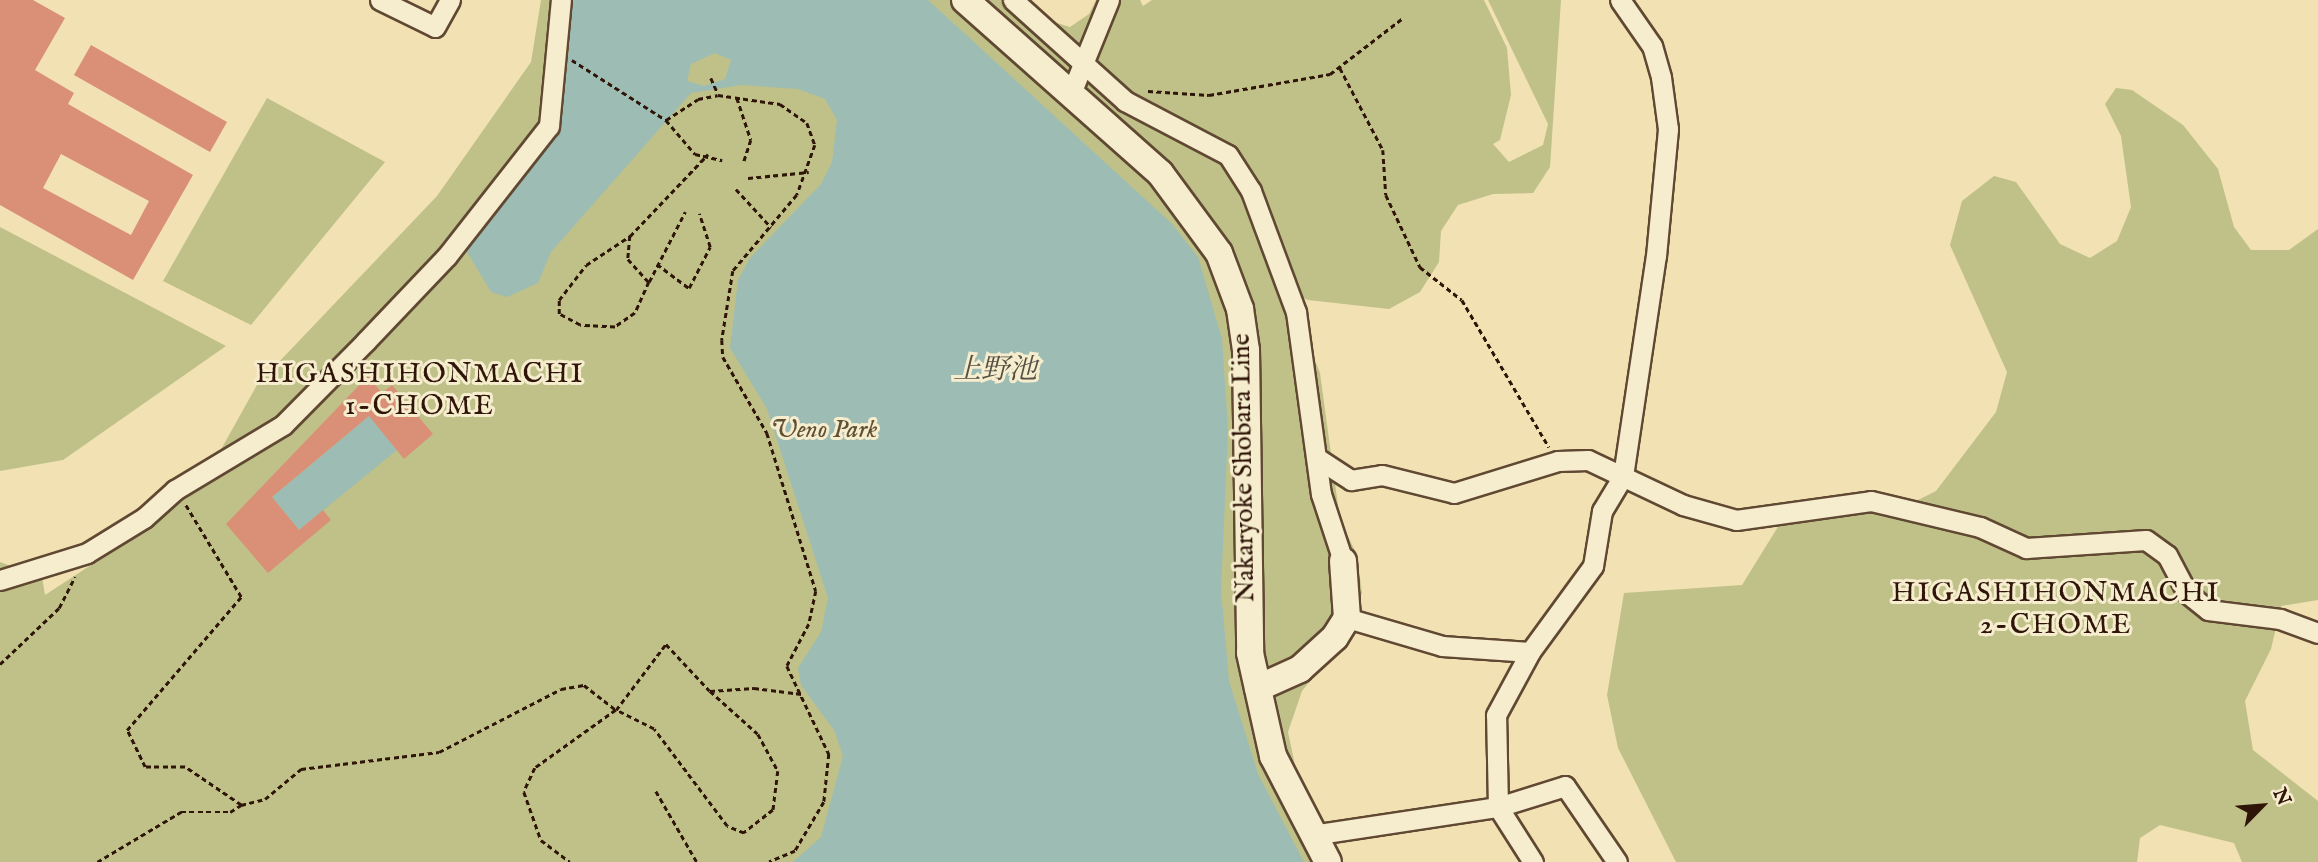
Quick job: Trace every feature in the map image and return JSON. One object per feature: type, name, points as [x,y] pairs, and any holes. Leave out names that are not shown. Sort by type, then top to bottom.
[{"type":"main road","name":"Nakaryoke Shobara Line","points":[[965,0],[1072,91],[1160,173],[1219,253],[1240,309],[1248,419],[1245,612],[1258,688],[1273,756],[1328,862]]},
{"type":"main road","points":[[1258,688],[1321,653],[1347,618],[1343,561]]},
{"type":"street","points":[[380,0],[435,27],[450,0]]},
{"type":"street","points":[[0,580],[87,553],[175,491],[283,425],[447,256],[549,126],[561,53],[554,29],[561,0]]},
{"type":"street","points":[[1013,0],[1125,101],[1228,155],[1251,191],[1296,312],[1320,460],[1321,494],[1343,561]]},
{"type":"street","points":[[1072,91],[1109,0]]},
{"type":"street","points":[[1533,862],[1498,807],[1496,715],[1530,652],[1593,566],[1602,511],[1623,476],[1668,129],[1652,46],[1619,0]]},
{"type":"street","points":[[1320,460],[1351,480],[1382,475],[1454,493],[1558,461],[1588,460],[1683,505],[1735,520],[1871,501],[1980,527],[2026,548],[2146,540],[2167,555],[2187,593],[2208,610],[2280,619],[2318,633]]},
{"type":"street","points":[[1347,618],[1442,646],[1530,652]]},
{"type":"street","points":[[1312,835],[1498,807],[1565,786],[1617,862]]},
{"type":"path","points":[[1135,87],[1209,95],[1340,68],[1404,17]]},
{"type":"path","points":[[561,53],[666,120],[695,154],[708,154],[722,160]]},
{"type":"path","points":[[1340,68],[1383,150],[1386,195],[1420,267],[1462,300],[1558,461]]},
{"type":"path","points":[[711,78],[718,95]]},
{"type":"path","points":[[666,120],[698,99],[718,95],[780,104],[807,123],[815,145],[809,172],[771,226],[733,271],[722,341],[723,357],[768,433],[816,591],[809,624],[787,666],[829,754],[824,802],[794,851],[769,862]]},
{"type":"path","points":[[737,98],[751,140],[743,164]]},
{"type":"path","points":[[685,212],[635,313],[615,327],[580,325],[559,314],[559,300],[586,265],[609,244],[630,236],[708,154]]},
{"type":"path","points":[[748,178],[809,172]]},
{"type":"path","points":[[736,189],[771,226]]},
{"type":"path","points":[[657,264],[689,288],[710,247],[699,214]]},
{"type":"path","points":[[630,236],[628,259],[649,282]]},
{"type":"path","points":[[175,491],[241,597],[127,730],[145,767],[185,767],[241,805]]},
{"type":"path","points":[[0,663],[59,608],[87,553]]},
{"type":"path","points":[[97,862],[181,812],[230,812],[241,805],[265,799],[301,769],[439,752],[573,685],[595,689],[616,710],[654,729],[727,826],[744,833],[773,810],[778,771],[758,734],[710,691],[666,644],[616,710],[545,759],[526,781],[525,804],[537,832],[570,862]]},
{"type":"path","points":[[710,691],[754,688],[802,694]]},
{"type":"path","points":[[656,791],[697,862]]},
{"type":"green space","name":"Ueno Park","points":[[541,0],[1024,0],[1044,19],[1070,27],[1089,14],[1096,0],[1140,0],[1143,6],[1152,0],[1484,0],[1507,48],[1511,95],[1500,140],[1493,144],[1509,162],[1543,145],[1548,124],[1488,0],[1561,0],[1550,167],[1533,193],[1493,194],[1458,205],[1441,231],[1439,262],[1420,292],[1389,309],[1308,300],[1287,290],[1320,373],[1340,520],[1357,555],[1362,593],[1345,638],[1302,691],[1288,732],[1299,784],[1332,862],[0,862],[0,562],[42,577],[45,595],[134,537],[219,453],[257,385],[437,196],[531,62]]},
{"type":"green space","points":[[2116,88],[2132,90],[2183,125],[2218,169],[2234,227],[2251,250],[2289,250],[2318,229],[2318,600],[2281,606],[2271,649],[2245,701],[2253,750],[2318,801],[2318,862],[2242,862],[2234,843],[2160,825],[2140,838],[2137,862],[1676,862],[1618,748],[1607,695],[1624,593],[1742,585],[1784,517],[1912,503],[1936,491],[1996,412],[2007,372],[1950,245],[1962,201],[1994,176],[2016,182],[2060,244],[2090,258],[2117,241],[2131,207],[2121,136],[2105,104]]},
{"type":"green space","points":[[267,98],[385,162],[251,325],[163,281]]},
{"type":"green space","points":[[0,227],[226,346],[63,460],[0,471]]},
{"type":"water","name":"上野池","points":[[574,0],[928,0],[1171,223],[1198,257],[1222,339],[1228,430],[1221,590],[1229,681],[1258,774],[1304,862],[793,862],[821,837],[843,756],[834,730],[801,685],[798,668],[821,632],[828,598],[767,409],[730,348],[738,280],[750,258],[821,184],[832,162],[837,120],[825,99],[798,89],[741,85],[691,93],[551,252],[538,283],[507,297],[491,292],[457,235],[457,225],[513,160],[564,82],[569,50],[564,21]],"holes":[[[715,53],[731,60],[725,79],[704,86],[687,81],[691,64]]]},
{"type":"water","points":[[369,416],[397,450],[299,530],[272,497]]},
{"type":"building","points":[[0,0],[33,0],[65,18],[35,70],[74,93],[68,104],[193,175],[133,280],[0,205]],"holes":[[[61,154],[149,201],[131,235],[43,188]]]},
{"type":"building","points":[[91,45],[227,122],[210,152],[74,75]]},
{"type":"building","points":[[368,376],[382,393],[392,385],[433,434],[404,459],[369,416],[272,497],[299,530],[323,510],[331,520],[268,573],[226,524]]},
{"type":"district","name":"HIGASHIHONMACHI 1-CHOME","points":[[420,391]]},
{"type":"district","name":"HIGASHIHONMACHI 2-CHOME","points":[[2056,610]]}]
